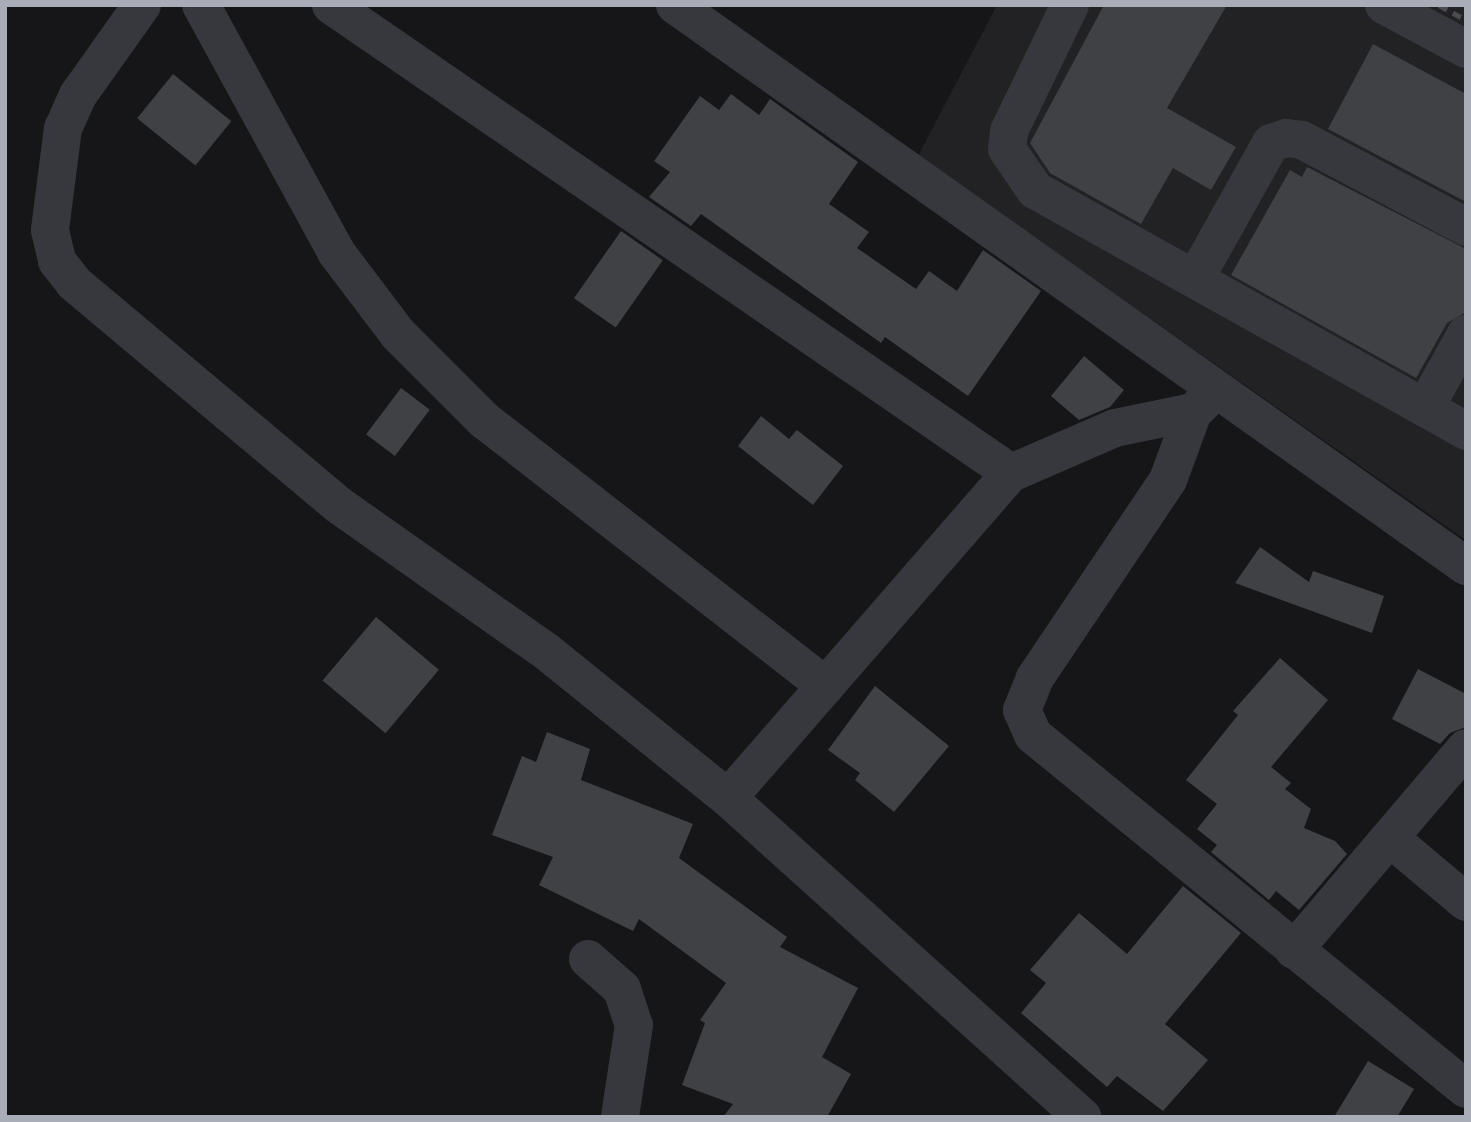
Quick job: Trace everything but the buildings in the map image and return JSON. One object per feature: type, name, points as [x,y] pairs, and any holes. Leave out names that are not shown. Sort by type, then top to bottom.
[{"type":"street","points":[[142,5],[78,95],[63,128],[50,230],[57,261],[74,283],[340,506],[547,652],[728,798],[1082,1117]]},
{"type":"street","points":[[201,5],[329,241],[398,334],[484,420],[826,686]]},
{"type":"street","points":[[331,5],[1011,473]]},
{"type":"street","points":[[675,5],[1205,401],[1466,566]]},
{"type":"street","points":[[1070,5],[1009,131],[1007,149],[1035,190],[1466,431]]},
{"type":"street","points":[[1384,5],[1466,50]]},
{"type":"street","points":[[1195,279],[1271,143],[1286,138],[1302,140],[1466,227]]},
{"type":"street","points":[[1425,408],[1466,334]]},
{"type":"street","points":[[728,798],[1011,473],[1115,428],[1205,401]]},
{"type":"street","points":[[1205,401],[1168,480],[1035,678],[1022,710],[1032,736],[1466,1089]]},
{"type":"street","points":[[1294,950],[1466,748]]},
{"type":"street","points":[[1391,839],[1466,902]]},
{"type":"street","points":[[588,959],[622,989],[634,1025],[620,1117]]},
{"type":"shaded area","points":[[997,5],[1466,5],[1466,540],[918,156]]},
{"type":"railway","points":[[1439,5],[1466,20]]}]
